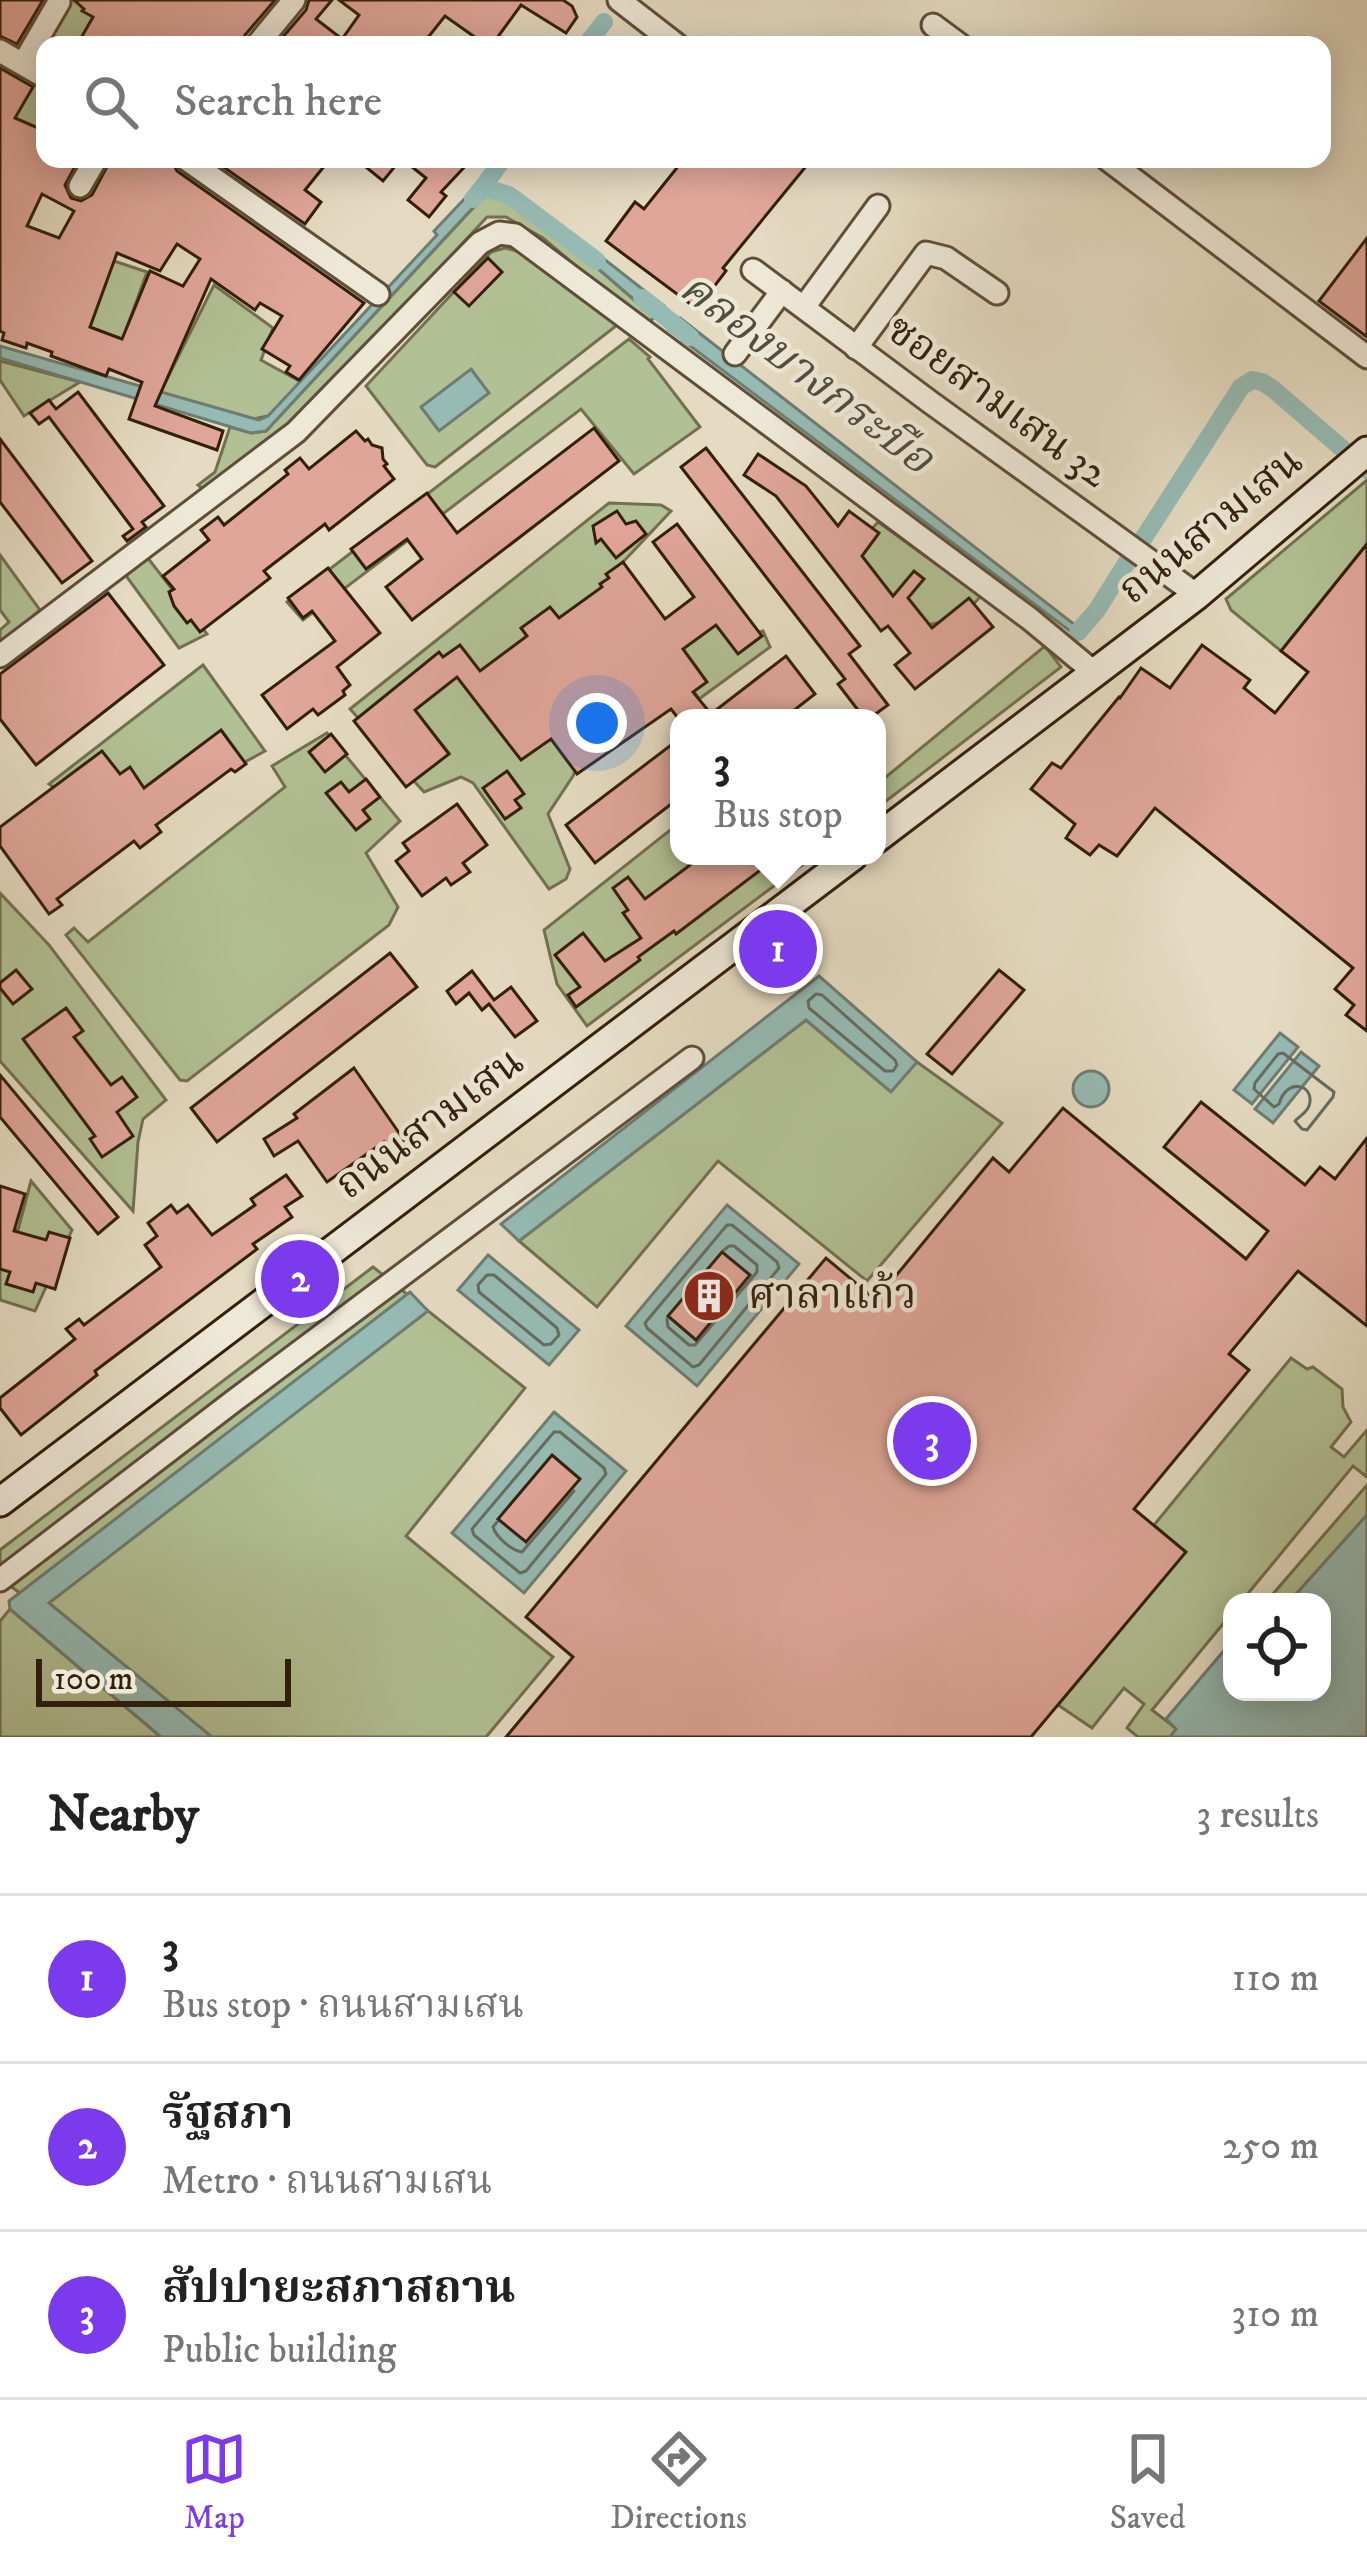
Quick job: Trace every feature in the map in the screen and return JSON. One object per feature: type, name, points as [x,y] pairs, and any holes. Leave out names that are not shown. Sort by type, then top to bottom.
[{"type":"main road","name":"ถนนสามเสน","points":[[886,831],[1197,595],[1367,451]]},
{"type":"main road","name":"ถนนสามเสน","points":[[0,1502],[841,865]]},
{"type":"street","points":[[264,36],[294,0]]},
{"type":"street","points":[[619,0],[665,36]]},
{"type":"street","points":[[39,36],[59,2]]},
{"type":"street","points":[[933,25],[948,36]]},
{"type":"street","points":[[23,64],[36,42]]},
{"type":"street","points":[[0,51],[36,72]]},
{"type":"street","points":[[80,186],[90,168]]},
{"type":"street","points":[[199,168],[378,294]]},
{"type":"street","points":[[1119,168],[1367,357]]},
{"type":"street","points":[[804,307],[878,206]]},
{"type":"street","points":[[0,656],[296,432],[480,243],[499,232],[515,235],[1030,619],[1095,673]]},
{"type":"street","points":[[856,347],[926,254],[946,257],[997,293]]},
{"type":"street","name":"ซอยสามเสน 32","points":[[753,270],[1197,595]]},
{"type":"street","points":[[735,354],[782,291]]},
{"type":"street","points":[[0,1580],[692,1058]]},
{"type":"green space","points":[[0,0],[80,0],[99,20],[93,36],[46,36]]},
{"type":"green space","points":[[0,55],[36,76],[36,139],[0,153]]},
{"type":"green space","points":[[487,193],[506,197],[579,252],[654,317],[647,326],[543,238],[506,217],[487,217],[300,418],[205,491],[198,485],[215,472],[230,427],[251,433],[266,431]]},
{"type":"green space","points":[[505,248],[524,253],[621,322],[435,467],[427,465],[366,386],[491,252]]},
{"type":"green space","points":[[108,259],[147,272],[121,344],[76,335]]},
{"type":"green space","points":[[214,285],[273,328],[261,360],[301,382],[268,416],[253,419],[160,393]]},
{"type":"green space","points":[[629,339],[650,357],[700,427],[634,474],[581,409],[303,620],[287,602]]},
{"type":"green space","points":[[0,361],[80,382],[24,416],[0,380]]},
{"type":"green space","points":[[1367,480],[1367,544],[1281,651],[1231,610],[1226,599]]},
{"type":"green space","points":[[609,503],[661,505],[671,511],[623,562],[623,683],[548,814],[570,869],[566,879],[549,889],[473,783],[461,777],[424,792],[413,780],[449,753],[406,701],[360,720],[350,709]]},
{"type":"green space","points":[[878,522],[981,596],[959,619],[915,627],[851,552]]},
{"type":"green space","points":[[0,555],[40,610],[0,645],[0,630],[9,622],[0,610]]},
{"type":"green space","points":[[147,557],[207,634],[179,648],[124,573]]},
{"type":"green space","points":[[714,613],[733,642],[763,631],[770,647],[699,699],[668,651]]},
{"type":"green space","points":[[1045,646],[1061,667],[886,801],[886,777]]},
{"type":"green space","points":[[203,665],[265,751],[115,833],[49,784]]},
{"type":"green space","points":[[327,733],[400,821],[366,853],[398,907],[389,925],[187,1081],[180,1080],[66,935],[74,928],[88,942],[285,787],[272,766]]},
{"type":"green space","points":[[670,830],[670,865],[802,865],[587,1026],[557,984],[544,930]]},
{"type":"green space","points":[[0,893],[49,945],[166,1100],[143,1119],[133,1211],[0,1061]]},
{"type":"green space","points":[[806,1020],[890,1091],[917,1062],[1002,1123],[867,1281],[718,1161],[597,1307],[519,1241]]},
{"type":"green space","points":[[31,1181],[72,1230],[35,1311],[0,1300],[0,1226],[18,1230]]},
{"type":"green space","points":[[373,1267],[525,1388],[406,1536],[553,1657],[486,1737],[210,1737],[0,1578],[0,1550]]},
{"type":"green space","points":[[1291,1358],[1307,1369],[1313,1367],[1342,1389],[1343,1407],[1351,1422],[1331,1447],[1344,1457],[1367,1430],[1367,1477],[1353,1466],[1248,1593],[1223,1593],[1223,1624],[1152,1710],[1177,1729],[1170,1737],[1138,1737],[1127,1728],[1144,1704],[1124,1688],[1092,1728],[1058,1705],[1185,1552],[1154,1525]]},
{"type":"green space","points":[[1367,1485],[1367,1515],[1297,1593],[1274,1593]]},
{"type":"green space","points":[[10,1609],[161,1737],[0,1737],[0,1621]]},
{"type":"water","points":[[486,176],[492,187],[266,431],[251,433],[0,358],[0,346],[259,420],[268,416],[437,235],[434,231]]},
{"type":"water","points":[[585,244],[664,306],[654,317],[579,252]]},
{"type":"water","points":[[680,318],[1084,632],[1078,637],[669,330]]},
{"type":"water","points":[[471,369],[489,393],[439,431],[421,407]]},
{"type":"water","points":[[819,976],[917,1062],[891,1092],[806,1020],[519,1241],[501,1224]]},
{"type":"water","points":[[1280,1033],[1298,1047],[1252,1104],[1234,1090]]},
{"type":"water","points":[[1301,1052],[1319,1066],[1273,1123],[1255,1109]]},
{"type":"water","points":[[1091,1071],[1104,1076],[1109,1089],[1104,1102],[1091,1107],[1078,1102],[1073,1089],[1078,1076]]},
{"type":"water","points":[[727,1205],[799,1264],[697,1386],[626,1326]]},
{"type":"water","points":[[488,1255],[579,1330],[549,1365],[458,1290]]},
{"type":"water","points":[[410,1292],[428,1311],[49,1603],[212,1737],[161,1737],[10,1609],[9,1601]]},
{"type":"water","points":[[554,1412],[626,1471],[524,1593],[452,1533]]},
{"type":"water","points":[[1367,1515],[1367,1737],[1170,1737],[1176,1729],[1166,1719],[1223,1652],[1223,1701],[1331,1701],[1331,1593],[1297,1593]]},
{"type":"building","points":[[0,0],[43,0],[17,44],[0,36]]},
{"type":"building","points":[[74,0],[275,0],[245,36],[82,36],[93,17]]},
{"type":"building","points":[[309,0],[332,0],[316,19],[338,36],[284,36]]},
{"type":"building","points":[[339,0],[563,0],[577,17],[566,33],[521,5],[499,36],[473,36],[445,16],[429,36],[344,36],[359,15]]},
{"type":"building","points":[[0,68],[33,87],[15,118],[36,127],[36,168],[74,168],[65,185],[71,198],[81,201],[92,195],[106,168],[176,168],[364,303],[299,380],[286,372],[290,366],[262,349],[282,316],[260,303],[255,310],[211,279],[155,406],[223,431],[217,450],[129,419],[142,382],[109,369],[106,376],[27,343],[26,348],[2,340],[0,331]],"holes":[[[42,194],[74,211],[59,238],[27,226]],[[177,244],[200,259],[183,286],[150,271],[122,339],[90,327],[117,253],[160,271]]]},
{"type":"building","points":[[225,168],[323,168],[305,190],[321,202],[305,224]]},
{"type":"building","points":[[367,168],[394,168],[383,181]]},
{"type":"building","points":[[413,168],[464,168],[441,192],[446,196],[429,217],[408,200],[426,178]]},
{"type":"building","points":[[677,168],[805,168],[723,268],[726,271],[697,309],[606,241],[635,202],[644,209]]},
{"type":"building","points":[[1367,238],[1367,337],[1319,301]]},
{"type":"building","points":[[488,258],[502,272],[469,306],[454,292]]},
{"type":"building","points":[[78,392],[164,506],[127,541],[123,536],[133,529],[49,417],[39,424],[30,413],[49,400],[56,409]]},
{"type":"building","points":[[594,428],[619,461],[412,620],[386,587],[422,559],[407,539],[366,569],[351,549],[427,493],[457,533]]},
{"type":"building","points":[[356,431],[382,448],[384,466],[394,479],[329,530],[325,524],[264,571],[270,578],[200,632],[191,620],[187,623],[174,606],[169,592],[174,589],[163,576],[209,540],[201,530],[218,517],[224,525],[288,474],[285,470],[300,458],[309,469]]},
{"type":"building","points":[[0,439],[92,561],[62,583],[0,502]]},
{"type":"building","points":[[706,448],[860,646],[849,654],[888,705],[857,709],[838,684],[845,679],[681,467]]},
{"type":"building","points":[[758,454],[806,486],[838,526],[849,511],[879,533],[862,556],[893,596],[914,571],[924,579],[908,598],[932,628],[969,598],[993,627],[915,689],[895,665],[910,653],[888,626],[881,631],[776,496],[744,475]]},
{"type":"building","points":[[617,511],[626,524],[636,521],[646,534],[616,558],[601,539],[596,543],[593,526]]},
{"type":"building","points":[[677,524],[762,636],[738,654],[716,625],[683,649],[707,682],[693,692],[707,709],[670,709],[577,774],[551,739],[521,760],[457,677],[415,710],[449,754],[406,787],[354,721],[439,652],[443,657],[460,645],[480,671],[527,636],[521,628],[550,607],[559,618],[602,587],[609,578],[606,574],[623,562],[665,619],[694,597],[653,542]]},
{"type":"building","points":[[1367,544],[1367,1031],[1346,1015],[1354,1005],[1335,989],[1353,968],[1155,808],[1117,856],[1099,845],[1090,855],[1066,838],[1075,824],[1031,789],[1052,763],[1061,768],[1141,668],[1170,688],[1202,645],[1250,680],[1244,688],[1275,713],[1308,672],[1281,651]]},
{"type":"building","points":[[328,568],[380,633],[337,667],[350,685],[345,695],[318,715],[313,709],[287,729],[262,695],[335,641],[312,611],[303,618],[288,598]]},
{"type":"building","points":[[108,593],[164,665],[36,765],[0,719],[0,674]]},
{"type":"building","points":[[786,656],[815,694],[796,709],[717,709]]},
{"type":"building","points":[[221,730],[246,764],[235,772],[231,769],[156,825],[161,832],[140,848],[134,841],[57,899],[62,905],[49,914],[0,846],[0,827],[102,751],[120,774],[130,767],[144,788]]},
{"type":"building","points":[[331,734],[347,754],[325,772],[309,752]]},
{"type":"building","points":[[670,746],[670,805],[595,863],[566,825]]},
{"type":"building","points":[[507,771],[524,794],[515,800],[521,808],[505,819],[483,788]]},
{"type":"building","points":[[366,779],[380,797],[363,810],[370,819],[356,830],[326,793],[341,782],[349,792]]},
{"type":"building","points":[[457,804],[487,845],[463,863],[470,872],[451,885],[446,878],[422,896],[396,861],[409,851],[403,843]]},
{"type":"building","points":[[690,865],[767,865],[576,1007],[568,995],[580,987],[555,955],[583,933],[605,961],[641,938],[613,888],[628,877],[645,899]]},
{"type":"building","points":[[390,953],[417,987],[217,1142],[191,1108]]},
{"type":"building","points":[[16,970],[32,989],[13,1004],[0,983]]},
{"type":"building","points":[[999,970],[1024,990],[952,1074],[927,1054]]},
{"type":"building","points":[[472,971],[494,1000],[511,987],[537,1021],[515,1037],[489,1004],[482,1010],[469,993],[456,1004],[447,991]]},
{"type":"building","points":[[66,1008],[83,1031],[74,1037],[111,1085],[122,1077],[137,1097],[117,1112],[133,1136],[102,1157],[90,1139],[95,1136],[23,1039]]},
{"type":"building","points":[[354,1068],[404,1140],[389,1150],[384,1142],[327,1182],[298,1141],[274,1156],[264,1139],[297,1118],[294,1114]]},
{"type":"building","points":[[0,1075],[118,1217],[98,1234],[0,1117]]},
{"type":"building","points":[[1201,1102],[1305,1185],[1320,1167],[1335,1179],[1367,1138],[1367,1326],[1298,1271],[1229,1354],[1249,1370],[1134,1509],[1186,1552],[1031,1737],[506,1737],[573,1657],[526,1617],[826,1258],[876,1300],[993,1158],[1009,1172],[1063,1108],[1246,1259],[1268,1231],[1164,1147]]},
{"type":"building","points":[[286,1175],[302,1196],[285,1207],[292,1217],[21,1435],[0,1408],[0,1398],[75,1339],[66,1329],[79,1319],[84,1325],[161,1267],[145,1245],[157,1236],[148,1223],[171,1205],[177,1213],[188,1205],[212,1235],[255,1205],[251,1199]]},
{"type":"building","points":[[0,1186],[25,1194],[14,1231],[46,1240],[49,1232],[70,1238],[55,1289],[36,1283],[33,1292],[6,1284],[10,1272],[0,1269]]},
{"type":"building","name":"ศาลาแก้ว","points":[[722,1252],[750,1275],[696,1340],[668,1316]]},
{"type":"building","points":[[552,1455],[580,1479],[526,1542],[498,1519]]},
{"type":"waterway","name":"คลองบางกระบือ","points":[[593,36],[604,22]]},
{"type":"waterway","name":"คลองบางกระบือ","points":[[483,187],[497,168]]},
{"type":"waterway","name":"คลองบางกระบือ","points":[[473,199],[483,187],[509,195],[597,261]]},
{"type":"waterway","name":"คลองบางกระบือ","points":[[642,298],[690,337]]},
{"type":"waterway","name":"คลองบางกระบือ","points":[[1143,539],[1241,387],[1252,380],[1273,389],[1367,470]]},
{"type":"waterway","name":"คลองบางกระบือ","points":[[1078,632],[1127,562]]},
{"type":"place","name":"3","points":[[778,949]]},
{"type":"place","name":"รัฐสภา","points":[[300,1279]]},
{"type":"place","name":"ศาลาแก้ว","points":[[709,1296]]},
{"type":"place","name":"สัปปายะสภาสถาน","points":[[932,1441]]}]
